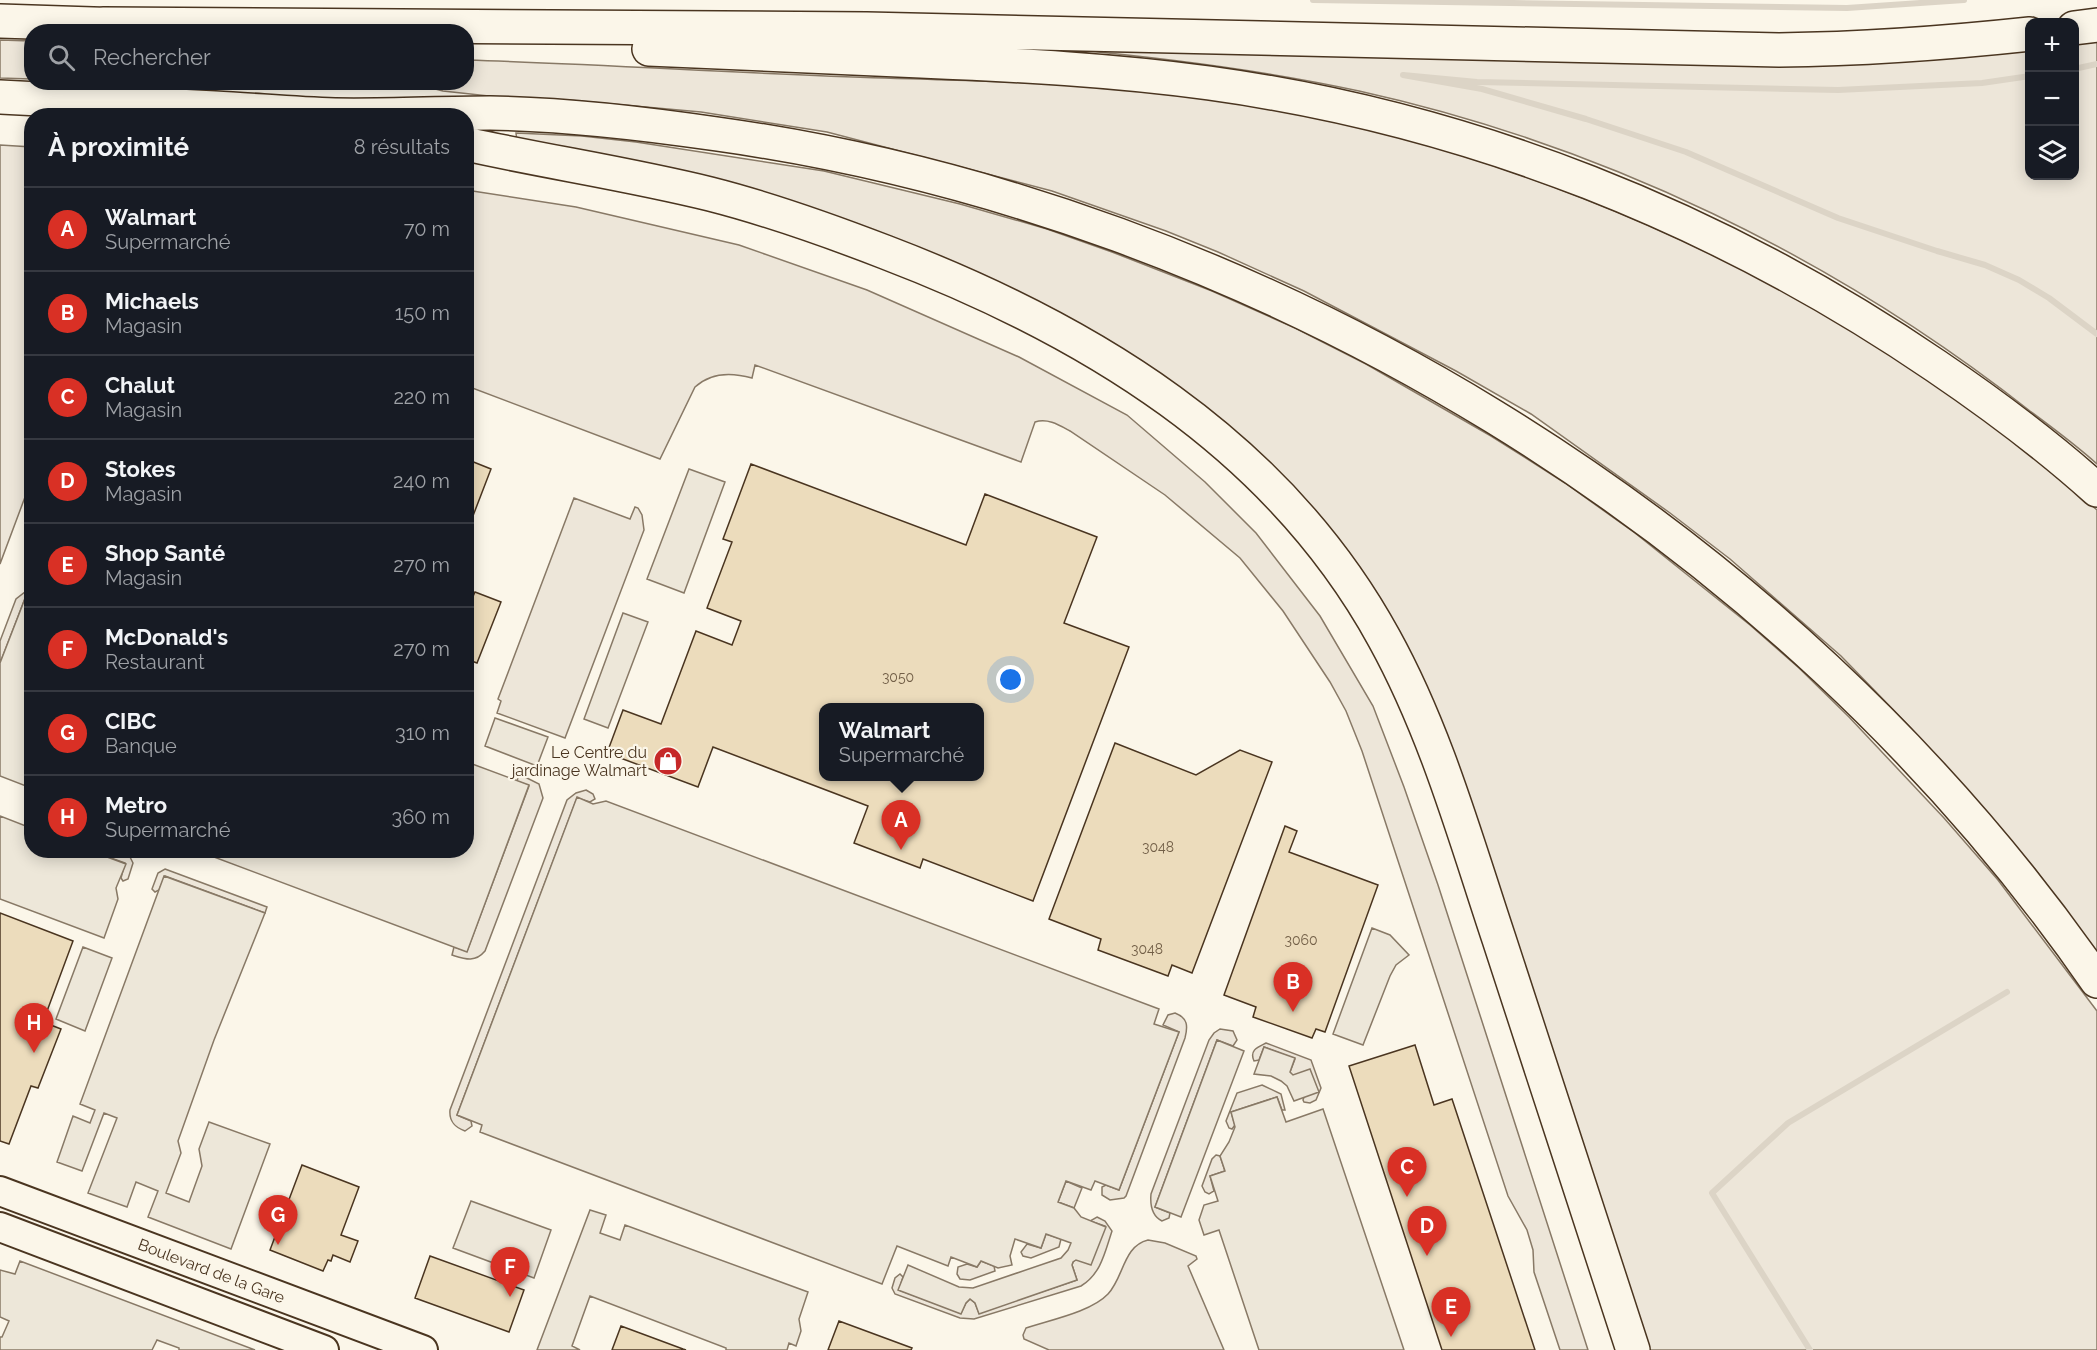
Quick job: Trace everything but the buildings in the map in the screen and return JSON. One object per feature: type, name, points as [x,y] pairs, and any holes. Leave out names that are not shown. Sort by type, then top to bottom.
[{"type":"highway","points":[[0,21],[103,24]]},
{"type":"highway","points":[[2079,27],[2097,25]]},
{"type":"highway","points":[[474,26],[867,28],[1779,50],[1854,49],[2025,35]]},
{"type":"highway","points":[[474,40],[1100,70],[1213,83],[1363,112],[1448,134],[1564,172],[1634,200],[1720,239],[1803,283],[1878,327],[1962,384],[2041,443],[2097,490]]},
{"type":"highway","points":[[0,97],[205,108]]},
{"type":"highway","points":[[474,113],[601,120],[725,135],[873,162],[958,183],[1096,228],[1230,280],[1309,317],[1464,399],[1614,496],[1779,626],[1866,707],[1940,783],[2022,880],[2097,981]]},
{"type":"highway","points":[[474,146],[599,169],[714,195],[834,232],[937,272],[1041,322],[1138,377],[1214,434],[1269,485],[1344,573],[1384,639],[1421,714],[1468,844],[1633,1350]]},
{"type":"main road","name":"Boulevard de la Gare","points":[[0,1191],[423,1350]]},
{"type":"main road","name":"Boulevard de la Gare","points":[[0,1227],[324,1350]]},
{"type":"shaded area","points":[[2097,38],[2097,464],[2056,430],[1955,355],[1877,304],[1796,256],[1627,175],[1539,142],[1450,114],[1359,91],[1214,66],[1067,49],[2025,48],[2025,180],[2079,180],[2079,40]]},
{"type":"shaded area","points":[[0,40],[24,41],[24,79],[0,78]]},
{"type":"shaded area","points":[[474,60],[1097,86],[1182,94],[1333,121],[1441,149],[1547,184],[1650,226],[1750,274],[1847,328],[1941,388],[2040,460],[2097,510],[2097,952],[2035,869],[1911,728],[1841,656],[1730,559],[1670,513],[1531,414],[1456,371],[1304,291],[1166,231],[1052,191],[827,132],[701,112],[439,90],[474,90]]},
{"type":"shaded area","points":[[516,133],[582,136],[636,142],[824,171],[960,204],[1047,229],[1112,252],[1212,291],[1295,328],[1366,364],[1491,436],[1565,483],[1635,533],[1750,625],[1799,668],[1849,717],[1944,818],[1998,880],[2097,1011],[2097,1350],[1648,1350],[1485,851],[1292,487],[1258,452],[1201,404],[1102,338],[517,142]]},
{"type":"shaded area","points":[[0,145],[24,146],[24,500],[0,564]]},
{"type":"shaded area","points":[[474,191],[576,207],[739,245],[867,290],[1019,357],[1127,415],[1205,482],[1256,533],[1320,616],[1373,706],[1438,885],[1588,1350],[1560,1350],[1534,1272],[1533,1250],[1527,1230],[1508,1196],[1362,751],[1346,711],[1330,682],[1283,611],[1240,558],[1165,495],[1058,424],[1035,422],[1021,462],[755,365],[752,378],[736,375],[715,376],[695,387],[660,459],[474,389]]},
{"type":"shaded area","points":[[689,469],[725,482],[684,593],[647,579]]},
{"type":"shaded area","points":[[574,498],[630,519],[635,507],[638,508],[642,515],[644,530],[565,738],[497,713],[501,701],[498,699]]},
{"type":"shaded area","points":[[24,593],[24,601],[0,663],[0,641],[16,599]]},
{"type":"shaded area","points":[[24,601],[24,785],[0,776],[0,663]]},
{"type":"shaded area","points":[[623,613],[648,622],[608,728],[584,719]]},
{"type":"shaded area","points":[[495,718],[548,737],[537,766],[485,746]]},
{"type":"shaded area","points":[[474,765],[529,785],[467,952],[217,858],[474,858]]},
{"type":"shaded area","points":[[519,774],[539,784],[543,798],[485,951],[474,959],[452,955],[454,947],[467,951],[529,786],[517,781]]},
{"type":"shaded area","points":[[586,790],[593,794],[595,799],[590,802],[577,798],[457,1115],[471,1121],[472,1126],[465,1131],[453,1123],[450,1110],[567,800],[576,793]]},
{"type":"shaded area","points":[[577,797],[593,804],[606,801],[1159,1009],[1154,1024],[1179,1032],[1119,1190],[1095,1181],[1091,1190],[1066,1181],[1058,1202],[1074,1208],[1081,1217],[1106,1227],[1091,1265],[1076,1260],[1073,1262],[1077,1280],[979,1314],[975,1303],[970,1299],[961,1314],[898,1290],[908,1265],[959,1287],[973,1288],[1061,1258],[1071,1243],[1046,1234],[1041,1248],[1015,1239],[1010,1256],[1012,1265],[998,1268],[981,1261],[977,1267],[951,1257],[948,1266],[897,1246],[882,1284],[480,1132],[482,1125],[457,1115]]},
{"type":"shaded area","points":[[0,816],[24,825],[24,858],[110,858],[126,864],[116,888],[118,899],[104,938],[0,899]]},
{"type":"shaded area","points":[[111,858],[130,858],[133,863],[128,879],[123,881],[121,878],[125,863]]},
{"type":"shaded area","points":[[165,869],[267,907],[265,913],[165,876],[159,890],[155,892],[152,889],[158,873]]},
{"type":"shaded area","points":[[164,876],[265,913],[214,1040],[178,1141],[181,1153],[166,1193],[189,1202],[202,1166],[199,1149],[209,1122],[270,1144],[231,1249],[148,1217],[158,1191],[136,1182],[127,1207],[88,1193],[117,1118],[104,1113],[82,1171],[57,1162],[73,1116],[90,1123],[95,1110],[80,1104]]},
{"type":"shaded area","points":[[1372,928],[1390,935],[1409,955],[1396,965],[1390,976],[1363,1045],[1333,1034]]},
{"type":"shaded area","points":[[83,947],[112,958],[85,1031],[56,1019]]},
{"type":"shaded area","points":[[1175,1013],[1185,1020],[1187,1030],[1185,1038],[1126,1196],[1110,1200],[1102,1195],[1102,1187],[1106,1185],[1119,1190],[1179,1032],[1163,1025],[1168,1015]]},
{"type":"shaded area","points":[[1220,1029],[1233,1031],[1237,1040],[1233,1046],[1217,1040],[1155,1207],[1170,1213],[1169,1218],[1162,1221],[1152,1210],[1151,1194],[1209,1040]]},
{"type":"shaded area","points":[[1217,1040],[1244,1051],[1181,1217],[1155,1207]]},
{"type":"shaded area","points":[[1266,1043],[1311,1060],[1321,1088],[1316,1100],[1310,1103],[1304,1102],[1304,1097],[1290,1072],[1295,1059],[1264,1047],[1259,1060],[1254,1061],[1253,1052]]},
{"type":"shaded area","points":[[1264,1047],[1295,1058],[1290,1072],[1293,1075],[1310,1069],[1319,1092],[1294,1101],[1287,1086],[1281,1081],[1271,1076],[1254,1074]]},
{"type":"shaded area","points":[[1262,1085],[1281,1094],[1285,1110],[1282,1110],[1277,1097],[1231,1112],[1235,1125],[1232,1129],[1229,1128],[1226,1121],[1237,1093]]},
{"type":"shaded area","points":[[1277,1097],[1286,1122],[1323,1109],[1404,1350],[1259,1350],[1219,1230],[1204,1235],[1199,1220],[1204,1205],[1218,1201],[1210,1176],[1225,1171],[1220,1156],[1235,1127],[1231,1112]]},
{"type":"shaded area","points":[[1216,1155],[1220,1156],[1225,1171],[1210,1176],[1214,1191],[1209,1194],[1202,1186],[1212,1159]]},
{"type":"shaded area","points":[[1066,1181],[1082,1188],[1074,1208],[1058,1202]]},
{"type":"shaded area","points":[[471,1201],[551,1230],[534,1278],[453,1248]]},
{"type":"shaded area","points":[[590,1210],[606,1215],[600,1233],[620,1240],[625,1225],[808,1292],[799,1319],[801,1331],[796,1346],[789,1343],[787,1350],[726,1350],[726,1348],[590,1296],[572,1346],[580,1350],[537,1350]]},
{"type":"shaded area","points":[[1097,1217],[1105,1221],[1112,1231],[1098,1269],[1081,1286],[974,1319],[960,1318],[895,1294],[892,1288],[895,1278],[900,1274],[903,1277],[899,1290],[961,1313],[970,1299],[975,1303],[979,1313],[1077,1280],[1073,1262],[1105,1226],[1090,1221]]},
{"type":"shaded area","points":[[1046,1234],[1061,1239],[1059,1247],[1031,1258],[1023,1256],[1021,1252],[1027,1244],[1041,1248]]},
{"type":"shaded area","points":[[1148,1240],[1165,1243],[1196,1256],[1197,1259],[1188,1266],[1224,1350],[1049,1350],[1024,1339],[1026,1328],[1081,1311],[1101,1300],[1113,1287],[1133,1249]]},
{"type":"shaded area","points":[[20,1261],[255,1350],[179,1350],[179,1348],[157,1340],[152,1350],[0,1350],[0,1337],[9,1321],[0,1317],[0,1270],[15,1274]]},
{"type":"shaded area","points":[[981,1261],[994,1266],[995,1271],[970,1280],[960,1279],[957,1274],[958,1267],[967,1264],[977,1267]]},
{"type":"waterway","points":[[1313,0],[1847,8],[1964,0]]},
{"type":"waterway","points":[[2079,68],[2097,64]]},
{"type":"waterway","points":[[2025,77],[1982,83],[1838,90],[1477,82],[1403,75],[1482,89],[1586,119],[1686,152],[1838,218],[1985,265],[2019,280],[2049,298],[2097,334]]},
{"type":"waterway","points":[[1810,1350],[1712,1193],[1788,1123],[2007,992]]},
{"type":"place","name":"Le Centre du jardinage Walmart","points":[[668,761]]},
{"type":"place","name":"Walmart","points":[[901,850]]},
{"type":"place","name":"Michaels","points":[[1293,1012]]},
{"type":"place","name":"Metro","points":[[34,1053]]},
{"type":"place","name":"Chalut","points":[[1407,1197]]},
{"type":"place","name":"CIBC","points":[[278,1245]]},
{"type":"place","name":"Stokes","points":[[1427,1256]]},
{"type":"place","name":"McDonald's","points":[[510,1297]]},
{"type":"place","name":"Shop Santé","points":[[1451,1337]]}]
